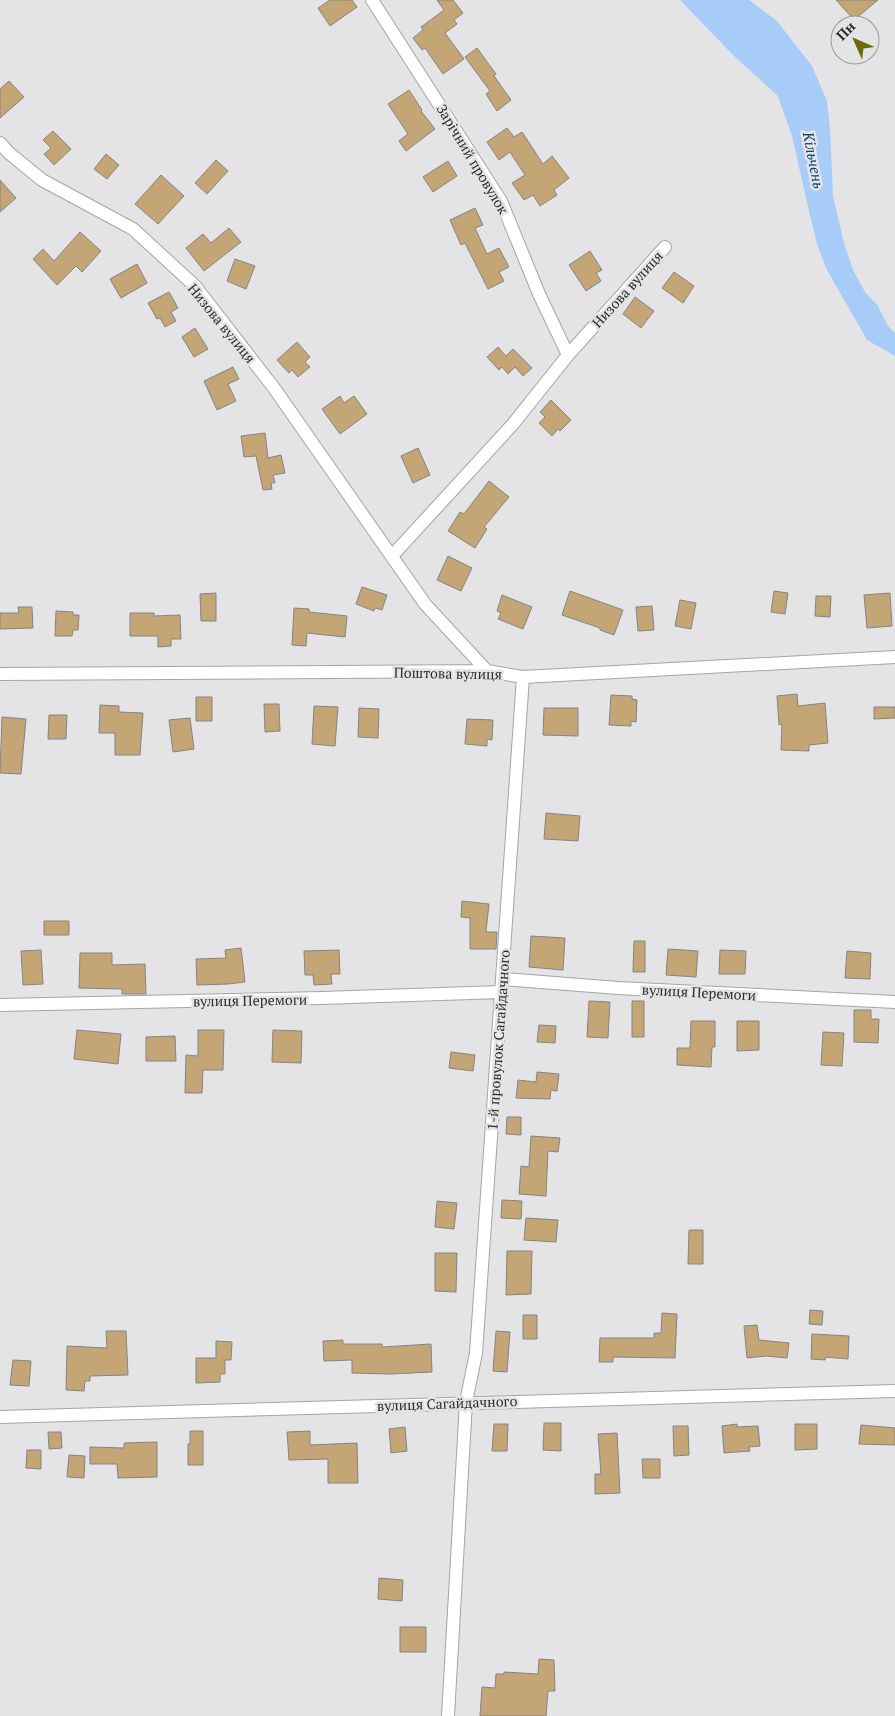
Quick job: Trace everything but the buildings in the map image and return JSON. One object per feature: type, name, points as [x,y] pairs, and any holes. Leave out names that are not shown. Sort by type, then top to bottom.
[{"type":"street","name":"Зарічний провулок","points":[[372,0],[501,200],[539,294],[568,355]]},
{"type":"street","name":"Низова вулиця","points":[[0,143],[9,153],[42,180],[133,229],[195,286],[274,388],[425,604],[487,671]]},
{"type":"street","name":"Низова вулиця","points":[[392,556],[513,424],[568,355],[664,247]]},
{"type":"street","name":"Поштова вулиця","points":[[0,674],[487,671],[523,677],[895,657]]},
{"type":"street","name":"1-й провулок Сагайдачного","points":[[448,1716],[466,1402],[476,1353],[523,677]]},
{"type":"street","name":"вулиця Перемоги","points":[[503,979],[618,988],[895,1002]]},
{"type":"street","name":"вулиця Перемоги","points":[[0,1005],[501,992]]},
{"type":"street","name":"вулиця Сагайдачного","points":[[0,1417],[895,1391]]},
{"type":"water","name":"Кільчень","points":[[680,0],[749,0],[777,21],[812,66],[827,101],[833,196],[844,243],[853,270],[865,292],[878,306],[888,326],[895,333],[895,356],[867,340],[827,270],[817,244],[792,136],[778,96],[734,56]]}]
